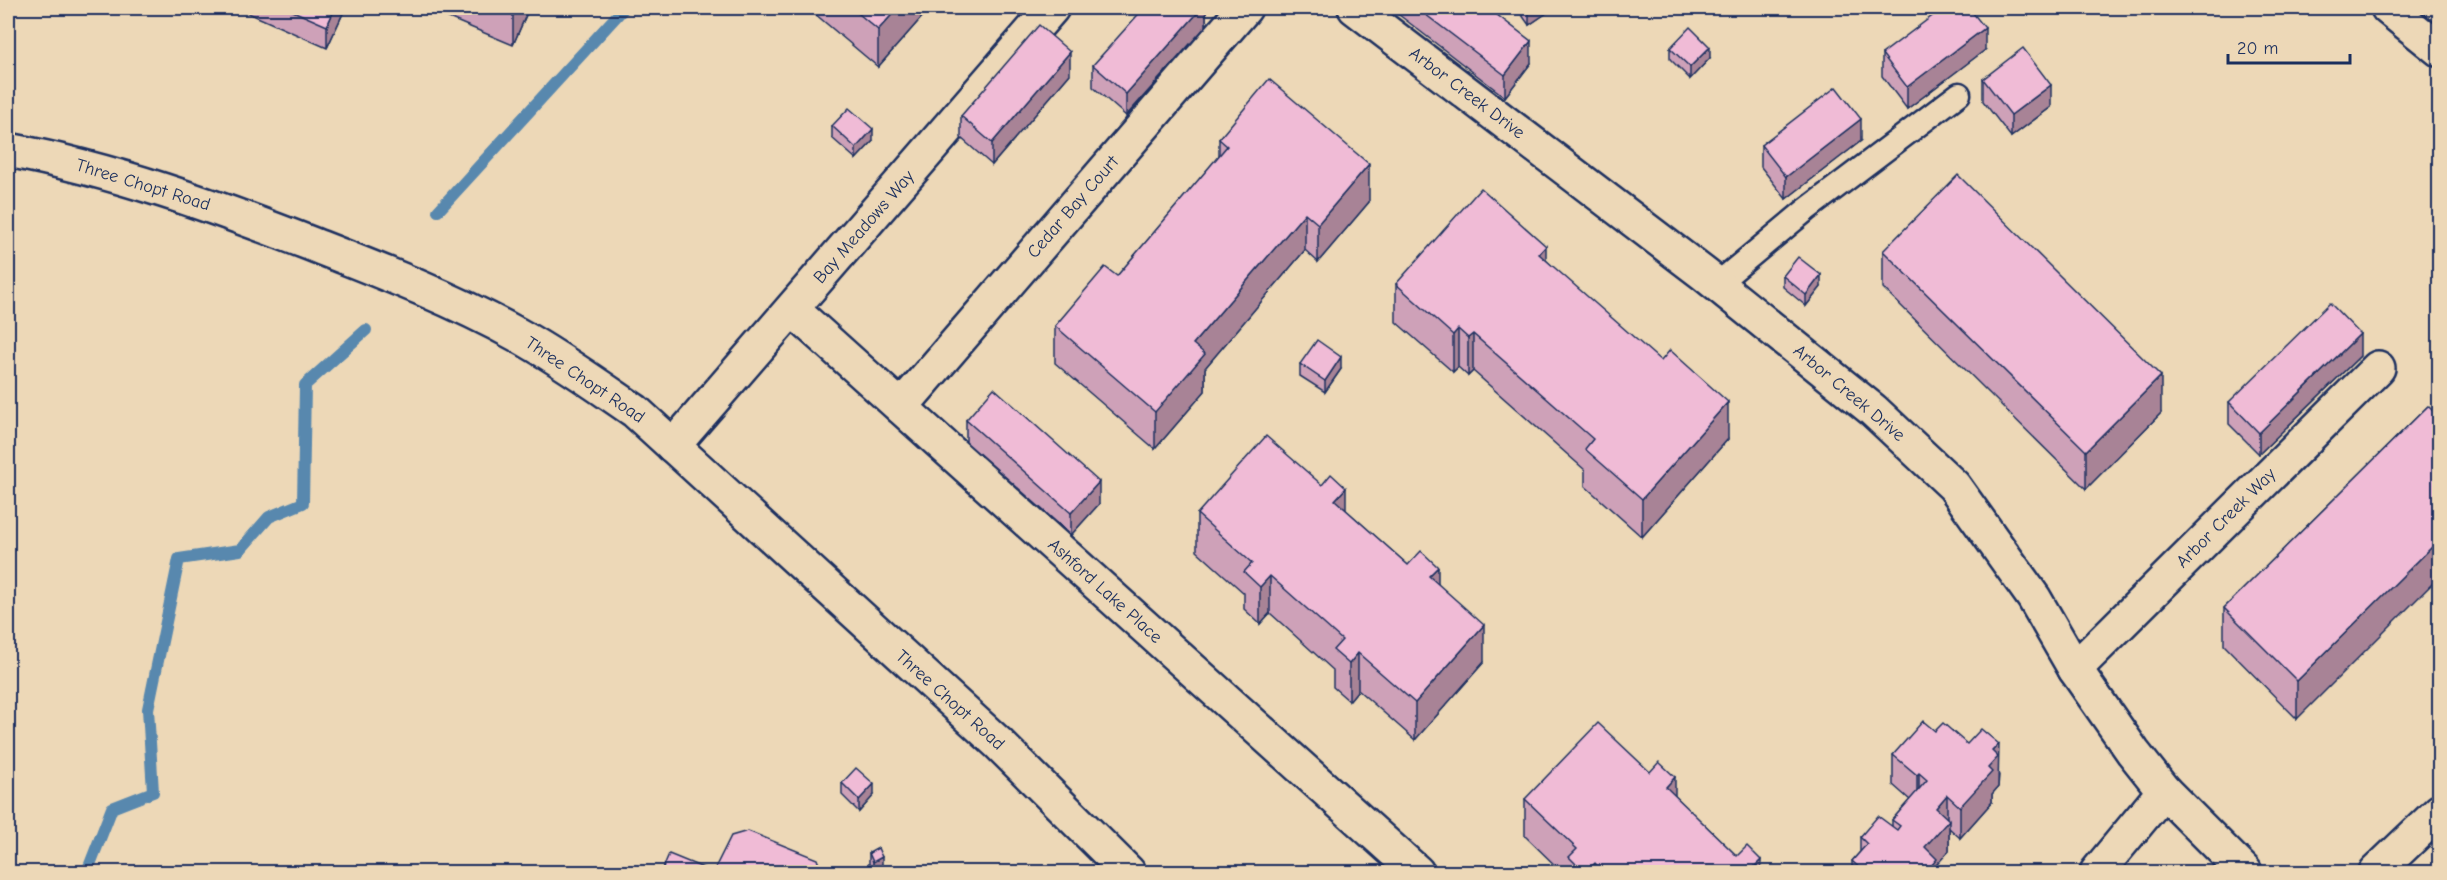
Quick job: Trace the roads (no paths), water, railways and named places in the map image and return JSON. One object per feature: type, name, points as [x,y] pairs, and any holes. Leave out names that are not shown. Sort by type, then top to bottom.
[{"type":"main road","name":"Bay Meadows Way","points":[[673,446],[1052,8]]},
{"type":"main road","name":"Cedar Bay Court","points":[[901,406],[1245,8]]},
{"type":"main road","name":"Arbor Creek Drive","points":[[1355,8],[1717,284],[1873,410],[1954,486],[2034,598],[2075,669],[2164,791],[2245,873]]},
{"type":"main road","points":[[2388,8],[2439,50]]},
{"type":"main road","name":"Three Chopt Road","points":[[8,150],[53,158],[175,192],[369,266],[519,335],[635,411],[998,743],[1128,873]]},
{"type":"main road","name":"Ashford Lake Place","points":[[793,310],[1417,873]]},
{"type":"main road","name":"Arbor Creek Way","points":[[2075,669],[2378,368]]},
{"type":"main road","points":[[2097,873],[2164,791]]},
{"type":"main road","points":[[2376,873],[2439,811]]},
{"type":"lane","points":[[1717,284],[1806,210],[1959,94]]},
{"type":"waterway","points":[[438,211],[624,8]]},
{"type":"waterway","points":[[87,872],[112,808],[153,792],[148,709],[179,559],[240,550],[269,517],[303,503],[305,385],[366,330]]}]
